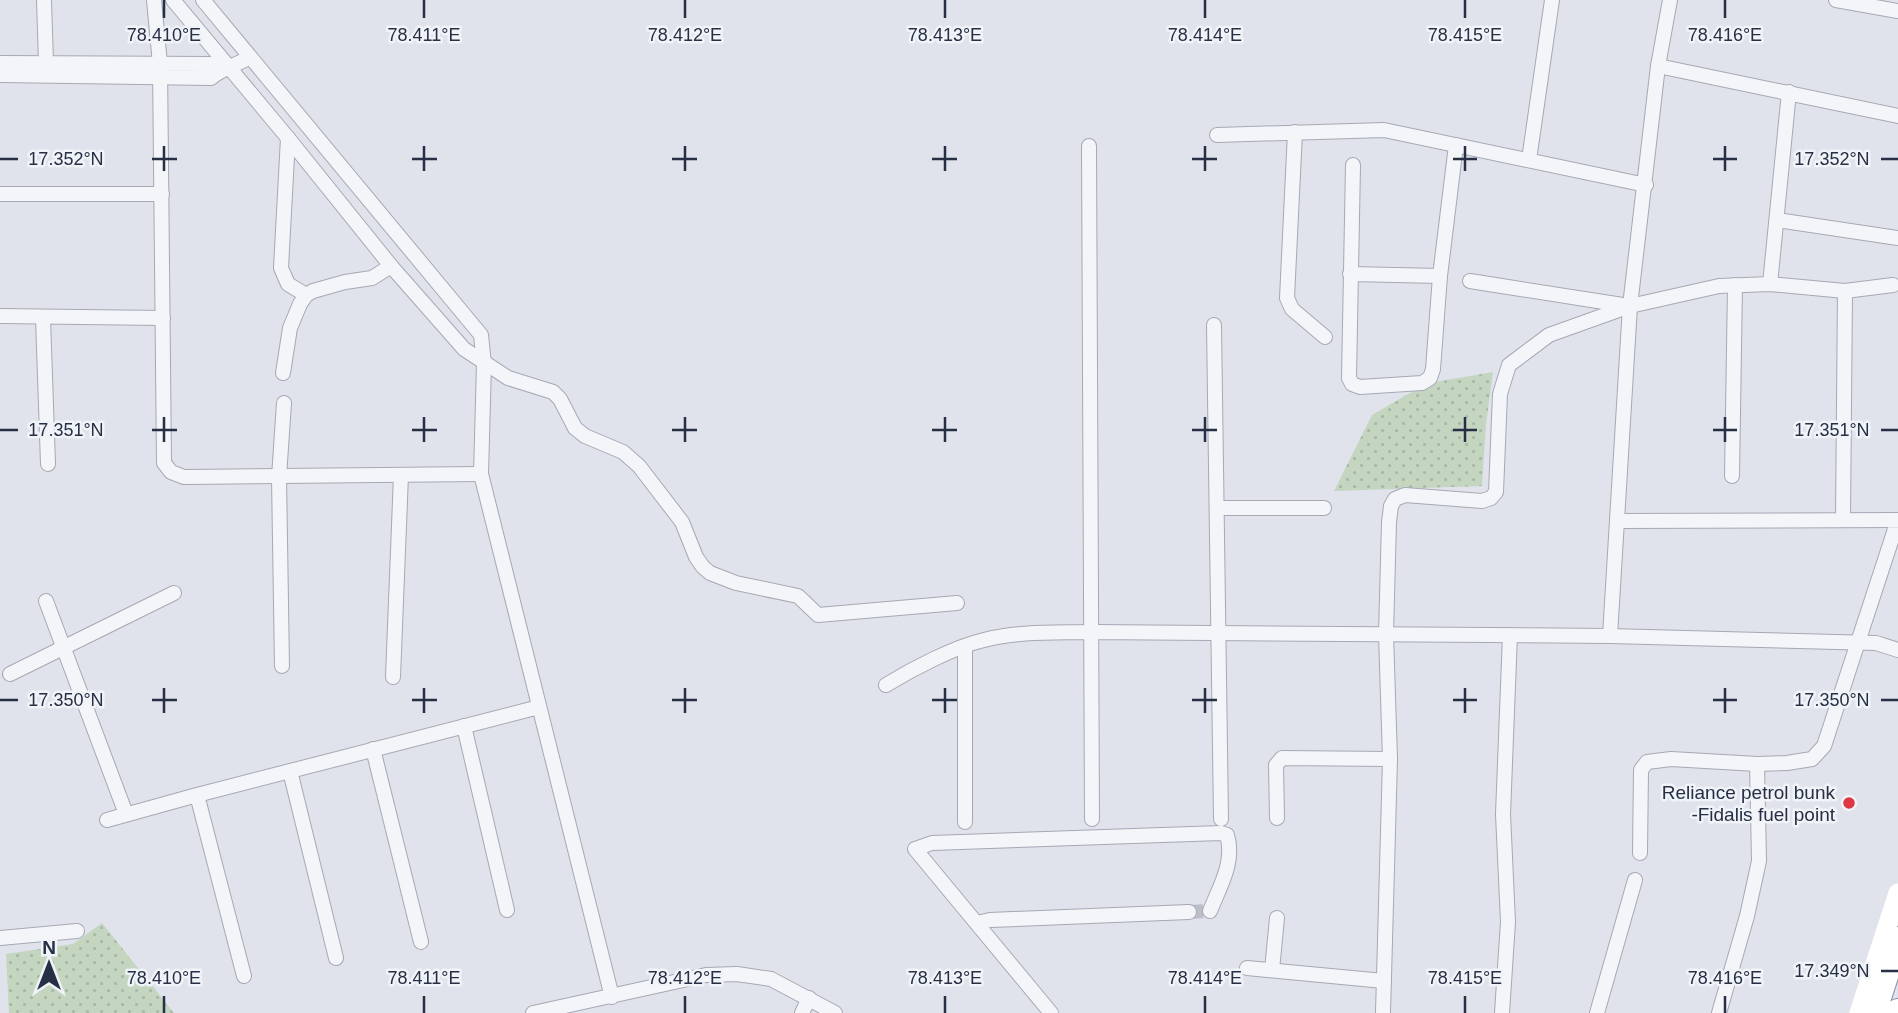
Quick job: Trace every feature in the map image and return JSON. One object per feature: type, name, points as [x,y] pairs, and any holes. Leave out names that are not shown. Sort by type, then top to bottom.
[{"type":"highway","points":[[1874,1013],[1898,939]]},
{"type":"street","points":[[44,0],[46,63]]},
{"type":"street","points":[[154,0],[160,71],[164,463],[171,472],[184,477],[481,474]]},
{"type":"street","points":[[173,0],[224,70],[288,138],[391,266],[464,349],[508,378],[553,392],[561,400],[575,428],[585,436],[623,452],[639,466],[682,522],[696,557],[710,573],[723,580],[798,596],[818,615],[957,603]]},
{"type":"street","points":[[203,0],[481,335],[484,364],[481,474],[612,997]]},
{"type":"street","points":[[1529,160],[1552,0]]},
{"type":"street","points":[[1610,636],[1630,306],[1646,185],[1657,66],[1670,0]]},
{"type":"street","points":[[1836,0],[1898,11]]},
{"type":"street","points":[[224,70],[250,57]]},
{"type":"street","points":[[0,63],[46,63],[160,71]]},
{"type":"street","points":[[0,75],[160,71],[211,64],[224,70]]},
{"type":"street","points":[[1657,66],[1898,116]]},
{"type":"street","points":[[1770,284],[1789,92]]},
{"type":"street","points":[[1217,135],[1384,130],[1646,185]]},
{"type":"street","points":[[1296,132],[1287,298],[1292,309],[1325,337]]},
{"type":"street","points":[[288,138],[281,268],[288,284],[306,296]]},
{"type":"street","points":[[1353,165],[1349,377],[1352,383],[1360,387],[1422,383],[1430,378],[1433,369],[1440,276],[1457,145]]},
{"type":"street","points":[[1089,146],[1092,819]]},
{"type":"street","points":[[0,194],[162,194]]},
{"type":"street","points":[[1777,220],[1898,238]]},
{"type":"street","points":[[283,373],[290,328],[306,296],[313,291],[345,282],[372,278],[391,266]]},
{"type":"street","points":[[1350,274],[1440,276]]},
{"type":"street","points":[[1470,281],[1630,306]]},
{"type":"street","points":[[1383,1013],[1390,759],[1386,634],[1389,522],[1391,506],[1395,499],[1405,495],[1482,501],[1491,498],[1496,492],[1500,394],[1509,365],[1549,335],[1630,306],[1719,286],[1770,284],[1845,291],[1893,285]]},
{"type":"street","points":[[1732,476],[1735,285]]},
{"type":"street","points":[[1843,520],[1845,291]]},
{"type":"street","points":[[0,316],[163,318]]},
{"type":"street","points":[[43,318],[48,464]]},
{"type":"street","points":[[1214,325],[1221,819]]},
{"type":"street","points":[[282,666],[279,477],[285,403]]},
{"type":"street","points":[[393,677],[401,475]]},
{"type":"street","points":[[1217,508],[1324,508]]},
{"type":"street","points":[[1617,521],[1898,519],[1856,642],[1825,746],[1812,759],[1757,764],[1671,759],[1647,762],[1641,770],[1640,853]]},
{"type":"street","points":[[10,674],[174,593]]},
{"type":"street","points":[[46,601],[126,814]]},
{"type":"street","points":[[886,685],[904,674],[983,640],[1023,634],[1219,631],[1610,636],[1877,643],[1898,650]]},
{"type":"street","points":[[1502,1013],[1508,922],[1503,814],[1510,635]]},
{"type":"street","points":[[965,648],[965,822]]},
{"type":"street","points":[[107,820],[539,707]]},
{"type":"street","points":[[464,726],[507,910]]},
{"type":"street","points":[[373,749],[421,942]]},
{"type":"street","points":[[1277,818],[1276,765],[1282,758],[1390,759]]},
{"type":"street","points":[[1719,1013],[1747,916],[1759,861],[1757,764]]},
{"type":"street","points":[[290,771],[336,958]]},
{"type":"street","points":[[197,795],[244,975]]},
{"type":"street","points":[[1051,1013],[915,849],[932,843],[1221,833],[1227,835],[1229,842],[1229,866],[1210,911]]},
{"type":"street","points":[[1597,1013],[1635,880]]},
{"type":"street","points":[[1859,1013],[1898,893]]},
{"type":"street","points":[[977,923],[990,920],[1189,912]]},
{"type":"street","points":[[1272,970],[1277,918]]},
{"type":"street","points":[[0,938],[77,931]]},
{"type":"street","points":[[1247,968],[1384,981]]},
{"type":"street","points":[[533,1013],[706,975],[737,974],[771,979],[835,1013]]},
{"type":"street","points":[[802,1013],[809,998]]},
{"type":"green space","points":[[1493,372],[1482,486],[1334,491],[1372,415],[1435,382]]},
{"type":"green space","points":[[102,923],[174,1013],[9,1013],[6,954],[73,944]]},
{"type":"tunnel","points":[[1189,912],[1210,911]]},
{"type":"place","name":"Reliance petrol bunk -Fidalis fuel point","points":[[1849,803]]}]
